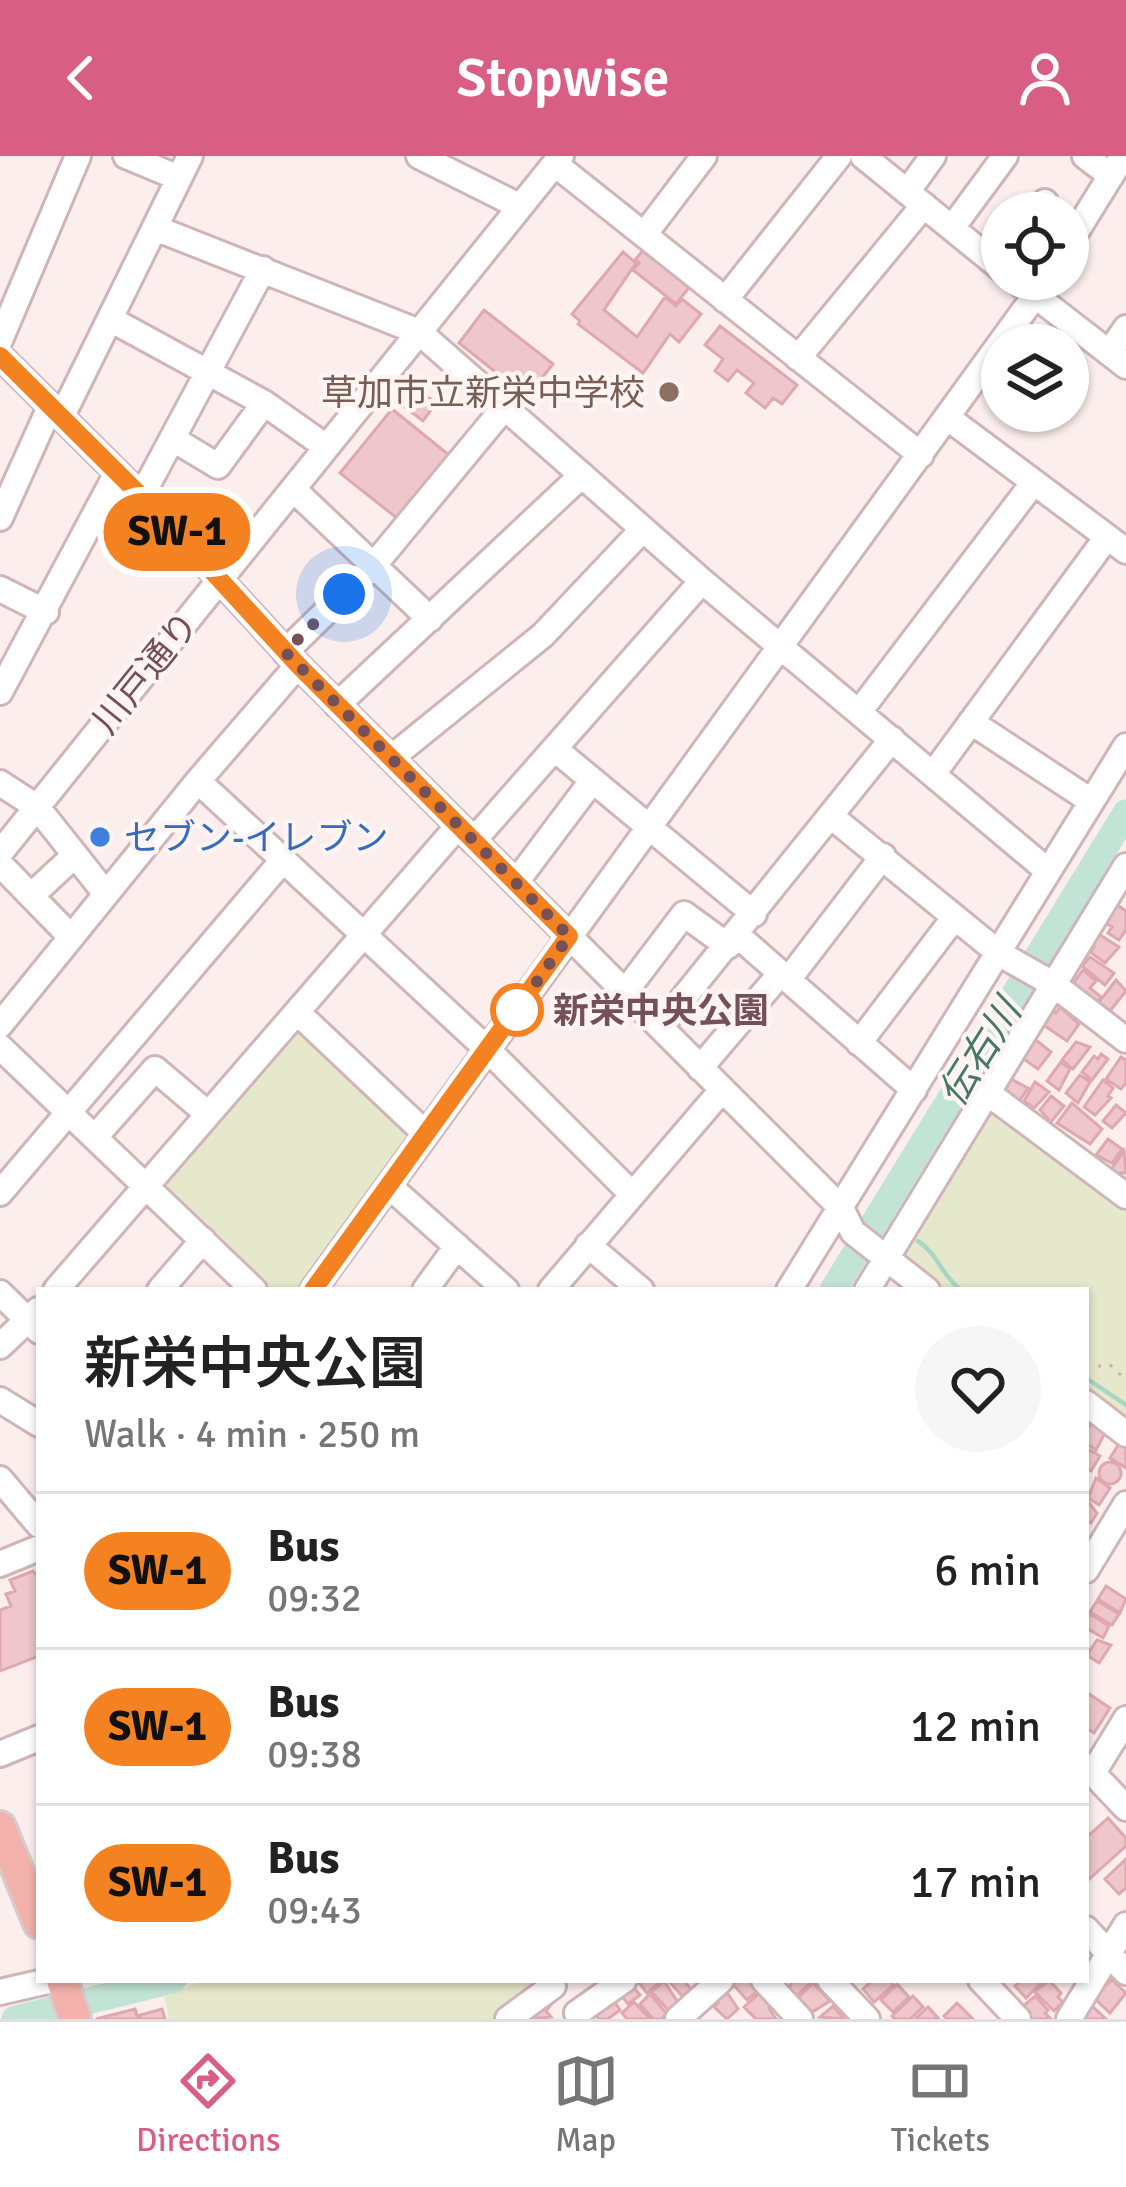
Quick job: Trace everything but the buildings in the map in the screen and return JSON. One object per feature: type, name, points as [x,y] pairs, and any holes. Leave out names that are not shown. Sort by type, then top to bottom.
[{"type":"main road","points":[[0,1827],[36,1916]]},
{"type":"street","points":[[78,156],[1,354],[142,496],[291,659],[841,1208],[853,1232],[923,1287]]},
{"type":"street","points":[[0,518],[110,319],[184,167],[126,156]]},
{"type":"street","points":[[419,156],[520,206]]},
{"type":"street","points":[[644,236],[704,156]]},
{"type":"street","points":[[725,300],[838,156]]},
{"type":"street","points":[[798,358],[915,198],[933,156]]},
{"type":"street","points":[[952,228],[1005,156]]},
{"type":"street","points":[[1085,156],[1117,166],[1089,211]]},
{"type":"street","points":[[866,157],[981,252]]},
{"type":"street","points":[[558,160],[644,236],[921,455]]},
{"type":"street","name":"川戸通り","points":[[0,853],[558,160]]},
{"type":"street","points":[[155,228],[419,332],[701,581],[1048,871]]},
{"type":"street","points":[[142,496],[263,269]]},
{"type":"street","points":[[316,1287],[1033,300]]},
{"type":"street","points":[[1055,300],[1118,360],[1126,328]]},
{"type":"street","points":[[110,319],[264,403],[326,446]]},
{"type":"street","points":[[173,439],[218,466],[264,403]]},
{"type":"street","points":[[0,1024],[291,659],[504,408]]},
{"type":"street","points":[[933,774],[1116,544],[948,418]]},
{"type":"street","points":[[0,692],[118,473]]},
{"type":"street","points":[[337,705],[582,475]]},
{"type":"street","points":[[860,712],[1034,482]]},
{"type":"street","points":[[293,489],[430,619]]},
{"type":"street","points":[[391,758],[544,635],[643,529]]},
{"type":"street","points":[[59,1287],[363,934],[556,749],[701,581]]},
{"type":"street","points":[[0,589],[46,612]]},
{"type":"street","points":[[971,722],[1091,802]]},
{"type":"street","points":[[660,1027],[892,739]]},
{"type":"street","points":[[791,1287],[1126,746]]},
{"type":"street","points":[[556,749],[754,914]]},
{"type":"street","points":[[198,781],[488,1050],[631,1193]]},
{"type":"street","points":[[516,882],[592,781]]},
{"type":"street","points":[[0,782],[37,807],[106,894]]},
{"type":"street","points":[[832,817],[1001,954],[1053,984],[1126,1040]]},
{"type":"street","points":[[31,896],[76,855]]},
{"type":"street","points":[[700,1068],[784,977],[883,856]]},
{"type":"street","points":[[0,1193],[283,860]]},
{"type":"street","points":[[0,864],[70,938]]},
{"type":"street","points":[[868,1287],[1053,984],[1122,884]]},
{"type":"street","points":[[625,992],[684,914],[784,977],[914,1090]]},
{"type":"street","points":[[859,1043],[954,918]]},
{"type":"street","points":[[297,1012],[426,1134]]},
{"type":"street","points":[[0,1047],[247,1287]]},
{"type":"street","points":[[95,1136],[154,1069],[208,1114]]},
{"type":"street","points":[[553,1287],[722,1090]]},
{"type":"street","points":[[988,1094],[1126,1196]]},
{"type":"street","points":[[388,1186],[503,1287]]},
{"type":"street","points":[[163,1287],[203,1240]]},
{"type":"street","points":[[588,1245],[637,1287]]},
{"type":"street","points":[[426,1287],[457,1246]]},
{"type":"street","points":[[0,1293],[36,1320],[0,1346]]},
{"type":"street","points":[[0,1400],[36,1422]]},
{"type":"street","points":[[1089,1405],[1126,1434]]},
{"type":"street","points":[[0,1479],[36,1521]]},
{"type":"street","points":[[1089,1565],[1126,1504]]},
{"type":"street","points":[[0,1564],[36,1549]]},
{"type":"street","points":[[1126,1719],[1089,1770],[1126,1808]]},
{"type":"street","points":[[0,1754],[36,1739]]},
{"type":"street","points":[[1070,2019],[1117,1962],[1126,1925]]},
{"type":"street","points":[[1089,1932],[1117,1962]]},
{"type":"street","points":[[508,2019],[551,1983],[579,2016],[619,1983]]},
{"type":"street","points":[[678,2019],[718,1983]]},
{"type":"street","points":[[766,1983],[794,2017]]},
{"type":"street","points":[[833,1983],[867,2019]]},
{"type":"street","points":[[984,1983],[1018,2019]]},
{"type":"street","points":[[0,1992],[64,1993]]},
{"type":"path","points":[[1089,1364],[1093,1358]]},
{"type":"path","points":[[1098,1366],[1110,1365],[1126,1380]]},
{"type":"green space","points":[[303,1026],[408,1127],[408,1135],[297,1287],[263,1287],[160,1189],[159,1180],[294,1027]]},
{"type":"green space","points":[[985,1110],[997,1110],[1126,1207],[1126,1420],[1089,1394],[1089,1287],[935,1287],[901,1263],[898,1249]]},
{"type":"green space","points":[[198,1983],[542,1983],[493,2019],[169,2019],[164,1997]]},
{"type":"waterway","name":"伝右川","points":[[835,1287],[1126,813]]},
{"type":"waterway","points":[[879,1213],[894,1226]]},
{"type":"waterway","points":[[918,1241],[958,1287]]},
{"type":"waterway","points":[[1089,1380],[1126,1405]]},
{"type":"waterway","name":"伝右川","points":[[15,2019],[161,1983]]},
{"type":"bus line","name":"SW-1","points":[[0,356],[168,523],[298,665],[569,936],[315,1287]]},
{"type":"place","name":"草加市立新栄中学校","points":[[669,392]]},
{"type":"place","name":"セブン-イレブン","points":[[100,837]]},
{"type":"place","name":"新栄中央公園","points":[[517,1010]]},
{"type":"route","points":[[344,594],[285,652],[569,936],[517,1010]]}]
